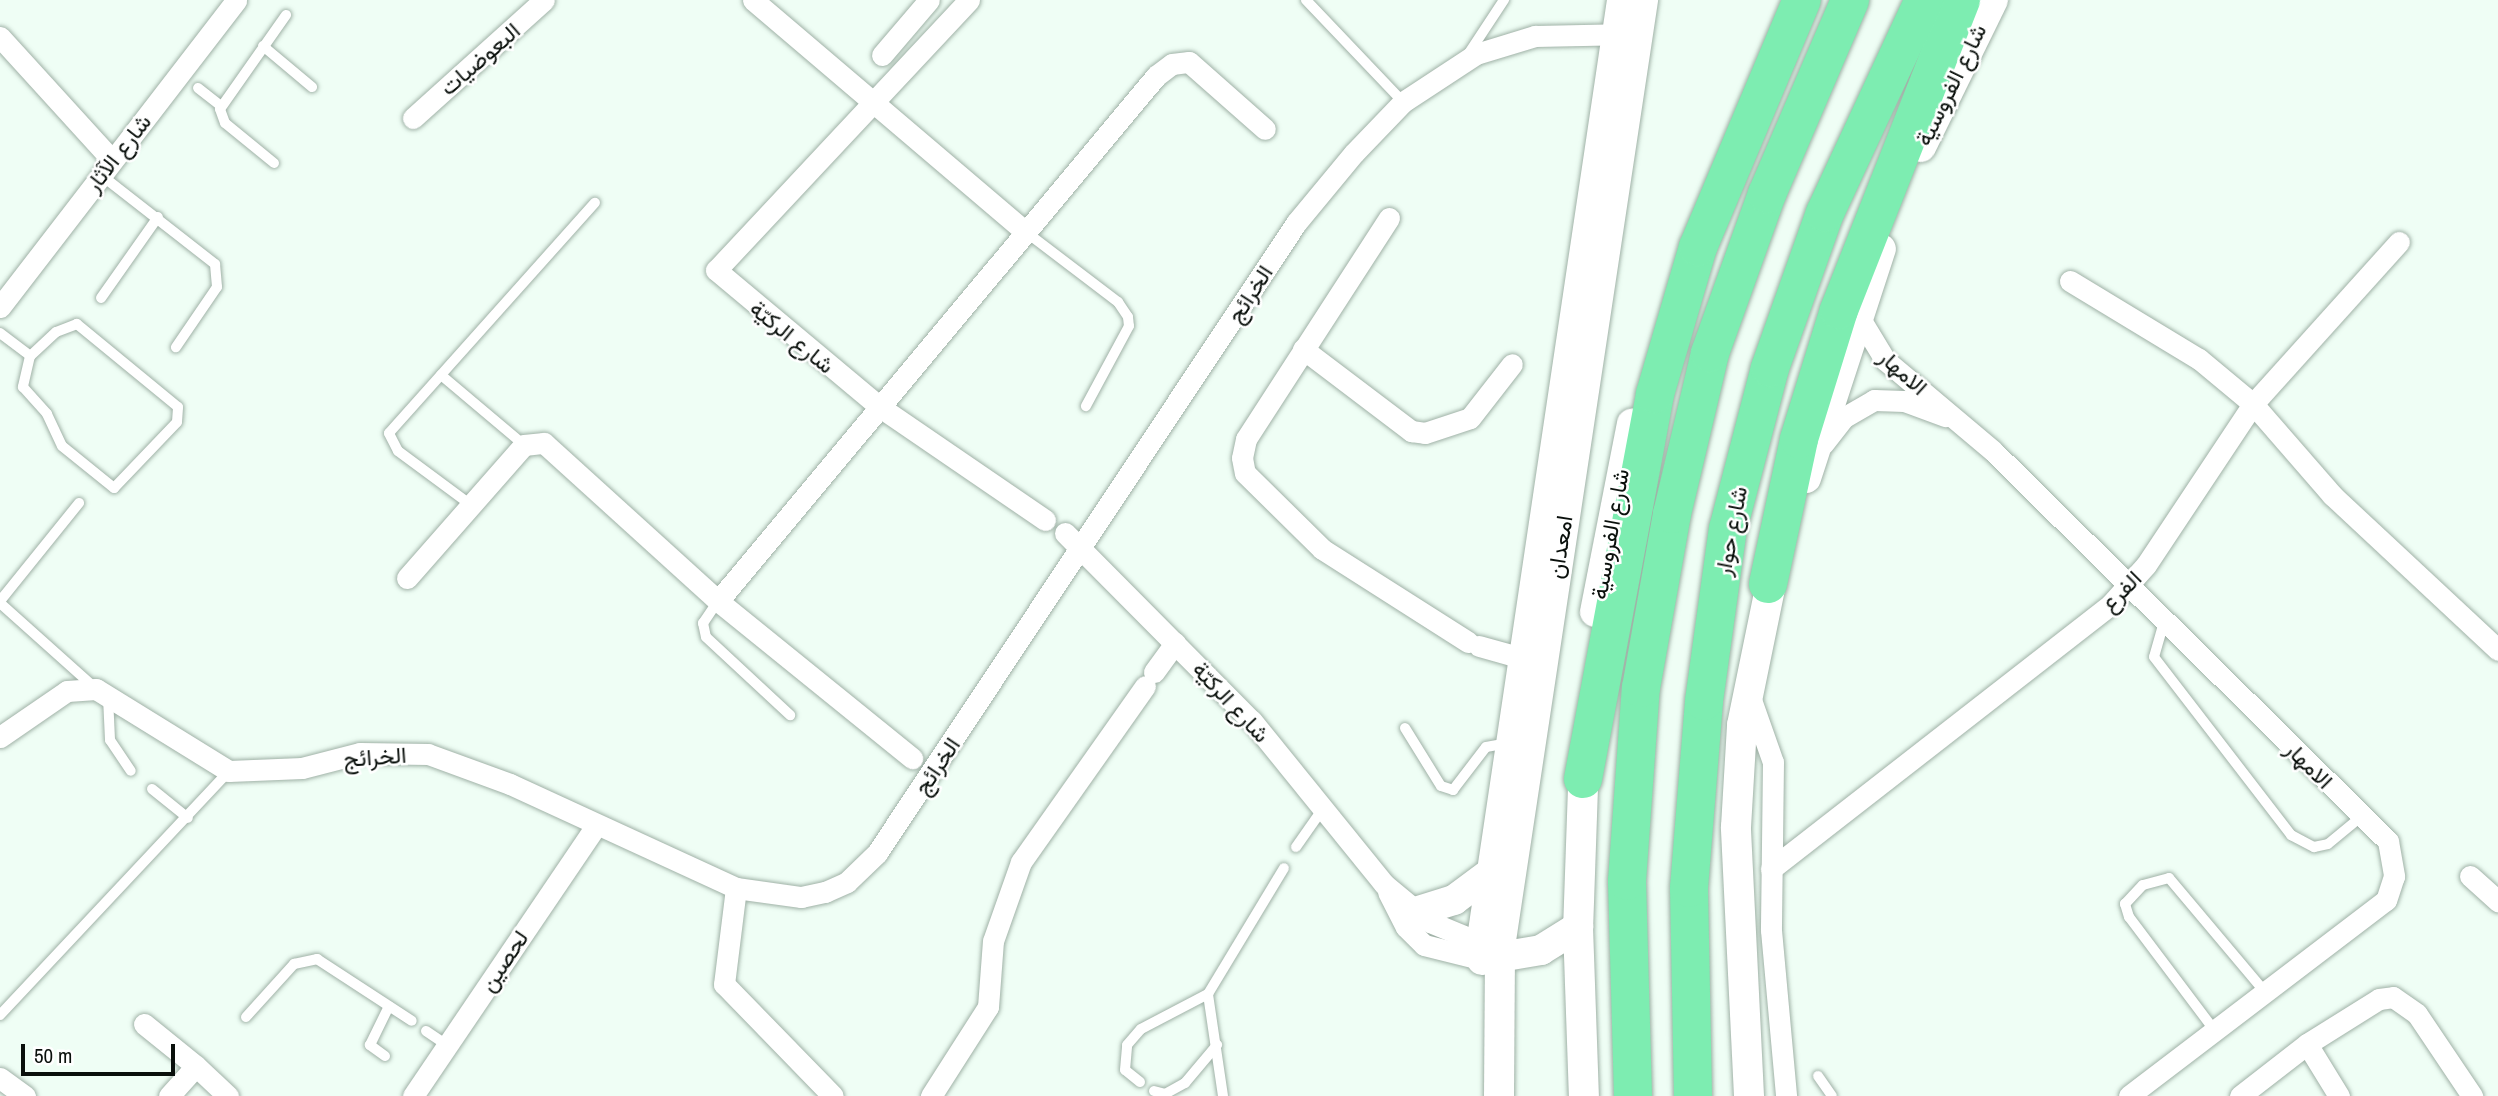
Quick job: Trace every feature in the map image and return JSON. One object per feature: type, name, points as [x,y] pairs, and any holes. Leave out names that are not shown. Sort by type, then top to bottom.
[{"type":"highway","points":[[1583,779],[1655,394],[1698,247],[1802,0]]},
{"type":"highway","points":[[1633,1096],[1627,881],[1641,688],[1672,514],[1710,354],[1797,117],[1850,0]]},
{"type":"highway","name":"شارع حوار","points":[[1693,1096],[1689,888],[1704,701],[1728,529],[1770,368],[1825,213],[1924,0]]},
{"type":"highway","points":[[1768,584],[1799,439],[1839,310],[1961,0]]},
{"type":"street","name":"شارع الآثار","points":[[0,307],[106,167],[190,82],[236,0]]},
{"type":"street","name":"البعوضيات","points":[[413,118],[544,0]]},
{"type":"street","points":[[753,0],[1026,232]]},
{"type":"street","points":[[882,55],[929,0]]},
{"type":"street","points":[[875,105],[969,0]]},
{"type":"street","name":"امعدان","points":[[1482,1096],[1494,953],[1627,33],[1622,0]]},
{"type":"street","name":"امعدان","points":[[1499,1096],[1489,874],[1522,658],[1627,33],[1643,0]]},
{"type":"street","name":"شارع الفروسية","points":[[1584,1096],[1577,927],[1583,779],[1595,616],[1639,397],[1698,199],[1785,0]]},
{"type":"street","name":"شارع الفروسية","points":[[1749,1096],[1736,827],[1748,690],[1768,584],[1919,150],[1993,0]]},
{"type":"street","name":"الخرائج","points":[[229,771],[302,768],[360,753],[428,754],[510,784],[596,826],[736,888],[801,897],[847,882],[867,863],[1084,548],[1296,223],[1403,102],[1463,62],[1535,36],[1627,33]]},
{"type":"street","points":[[0,37],[106,167]]},
{"type":"street","points":[[718,601],[1026,232],[1172,64],[1189,62],[1265,129]]},
{"type":"street","name":"شارع الركيّة","points":[[875,105],[716,270],[880,407],[1045,520]]},
{"type":"street","points":[[1389,218],[1246,439],[1245,472],[1343,565],[1474,644],[1522,658]]},
{"type":"street","name":"الفرع","points":[[1770,869],[2130,584],[2253,404],[2399,242]]},
{"type":"street","points":[[2070,281],[2199,359],[2253,404],[2332,495],[2498,650]]},
{"type":"street","name":"الامهار","points":[[1859,317],[1885,360],[1957,419],[2130,584],[2164,622],[2388,841],[2394,860],[2386,900],[2129,1096]]},
{"type":"street","points":[[1303,349],[1411,431],[1425,433],[1470,418],[1512,364]]},
{"type":"street","name":"الامهار","points":[[1812,461],[1834,428],[1874,400],[1904,401],[1957,419]]},
{"type":"street","points":[[407,578],[524,445],[544,443],[718,601],[912,758]]},
{"type":"street","name":"شارع الركيّة","points":[[1065,533],[1084,548],[1175,643],[1324,807],[1384,884],[1415,938],[1434,951],[1494,953],[1541,950],[1577,927]]},
{"type":"street","points":[[931,1096],[988,1007],[993,941],[1021,862],[1175,643]]},
{"type":"street","name":"شارع الفروسية","points":[[1748,690],[1773,762],[1770,869],[1786,1096]]},
{"type":"street","points":[[0,737],[67,691],[102,693],[229,771]]},
{"type":"street","name":"لحصين","points":[[413,1096],[596,826]]},
{"type":"street","points":[[1415,912],[1454,900],[1489,874]]},
{"type":"street","points":[[2470,876],[2498,901]]},
{"type":"street","name":"شارع الركيّة","points":[[1384,884],[1415,912],[1494,953]]},
{"type":"street","points":[[736,888],[724,984],[835,1095]]},
{"type":"street","points":[[1541,950],[1578,977]]},
{"type":"street","points":[[2240,1096],[2306,1044],[2379,999],[2393,998],[2417,1014],[2472,1096]]},
{"type":"street","points":[[144,1024],[229,1096]]},
{"type":"street","points":[[2306,1044],[2339,1096]]},
{"type":"street","points":[[169,1096],[196,1066]]},
{"type":"street","points":[[0,1078],[25,1096]]},
{"type":"lane","points":[[1306,0],[1403,102]]},
{"type":"lane","points":[[1463,62],[1504,0]]},
{"type":"lane","points":[[220,106],[286,15]]},
{"type":"lane","points":[[263,46],[312,87]]},
{"type":"lane","points":[[190,82],[220,106],[225,123],[274,163]]},
{"type":"lane","points":[[106,167],[158,217],[209,255],[219,273],[217,287],[176,347]]},
{"type":"lane","points":[[471,505],[389,443],[389,433],[595,203]]},
{"type":"lane","points":[[101,298],[158,217]]},
{"type":"lane","points":[[1026,232],[1118,302],[1128,317],[1086,406]]},
{"type":"lane","points":[[77,324],[178,407],[177,422],[114,488],[62,446],[47,414],[23,387],[30,356],[56,332],[77,324]]},
{"type":"lane","points":[[0,333],[30,356]]},
{"type":"lane","points":[[441,375],[524,445]]},
{"type":"lane","points":[[79,503],[0,602],[102,693],[110,740],[131,771]]},
{"type":"lane","points":[[718,601],[703,623],[706,637],[790,715]]},
{"type":"lane","points":[[2164,622],[2154,657],[2291,835],[2314,847],[2328,844],[2362,816]]},
{"type":"lane","points":[[1405,728],[1441,786],[1453,790],[1486,747],[1509,743]]},
{"type":"lane","points":[[0,1016],[188,818],[229,771]]},
{"type":"lane","points":[[152,789],[188,818]]},
{"type":"lane","points":[[1296,847],[1324,807]]},
{"type":"lane","points":[[1140,1082],[1125,1070],[1127,1045],[1141,1029],[1208,994],[1283,868]]},
{"type":"lane","points":[[2215,1031],[2129,917],[2125,904],[2143,885],[2169,878],[2266,993]]},
{"type":"lane","points":[[246,1017],[294,964],[309,959],[412,1021]]},
{"type":"lane","points":[[1208,994],[1223,1096]]},
{"type":"lane","points":[[385,1056],[370,1045],[389,1006]]},
{"type":"lane","points":[[426,1031],[447,1045]]},
{"type":"lane","points":[[1154,1091],[1166,1094],[1185,1083],[1217,1045]]},
{"type":"lane","points":[[1818,1076],[1832,1096]]}]
